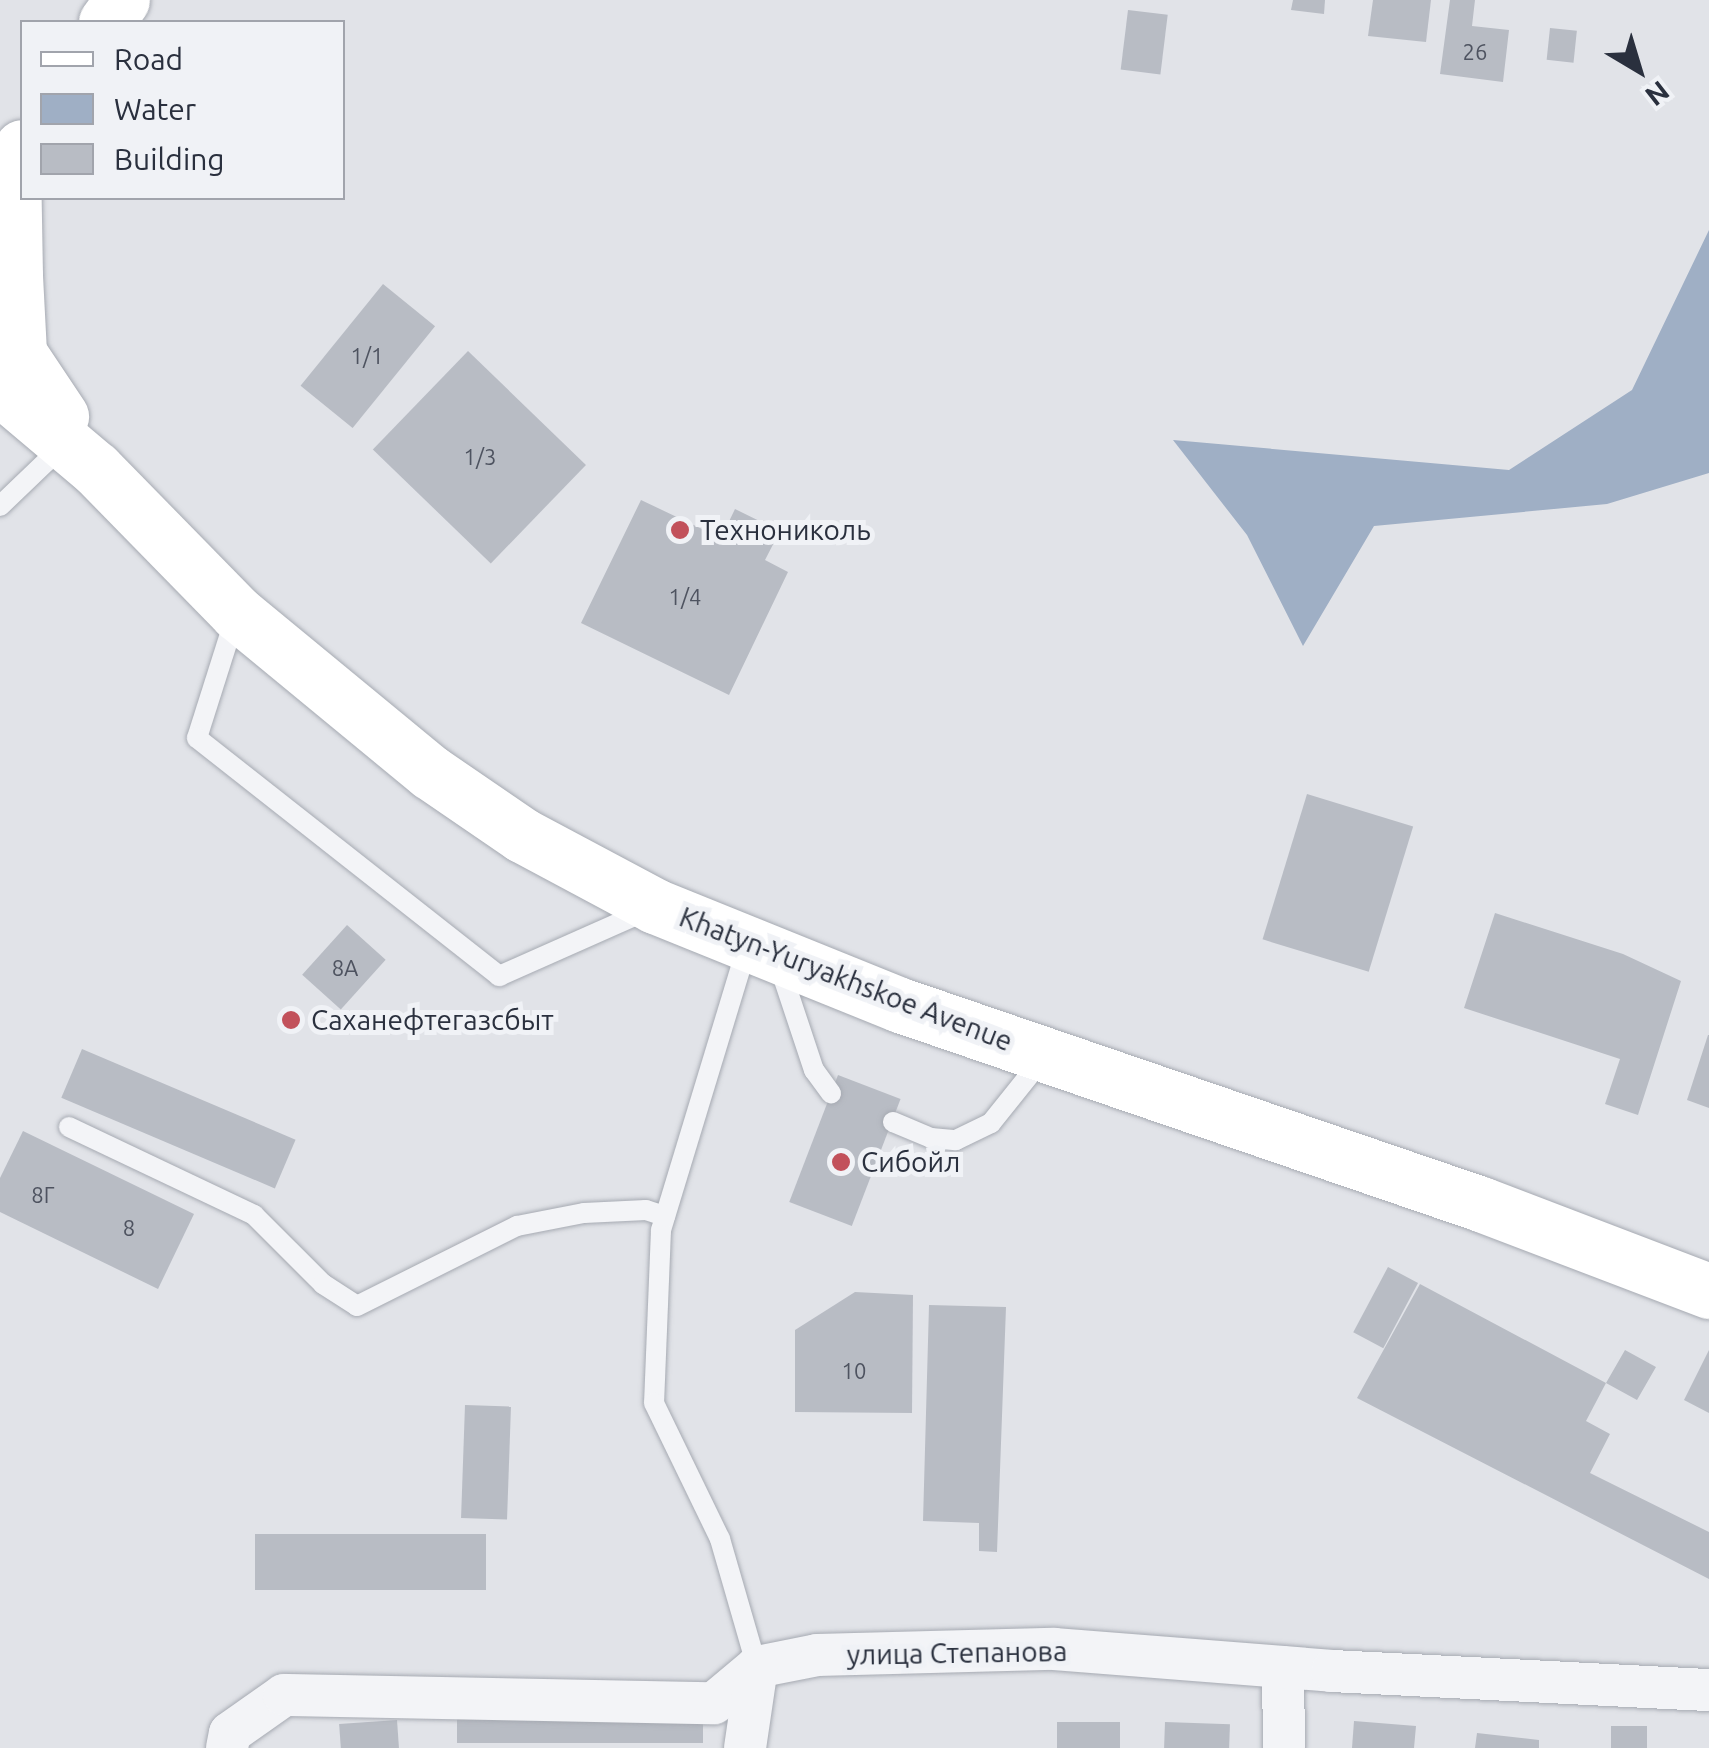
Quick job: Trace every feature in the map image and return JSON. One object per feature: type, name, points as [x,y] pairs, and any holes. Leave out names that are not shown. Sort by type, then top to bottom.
[{"type":"main road","name":"Khatyn-Yuryakhskoe Avenue","points":[[20,150],[13,163],[7,254],[20,353],[76,452]]},
{"type":"main road","name":"Khatyn-Yuryakhskoe Avenue","points":[[0,388],[76,452],[237,614],[430,772],[522,835],[655,906],[762,952],[1481,1204],[1709,1291]]},
{"type":"street","name":"улица Степанова","points":[[228,1741],[284,1695],[714,1703],[758,1667],[817,1655],[1054,1648],[1284,1668],[1709,1690]]},
{"type":"street","points":[[745,1748],[758,1667]]},
{"type":"street","points":[[1284,1668],[1284,1748]]},
{"type":"lane","points":[[0,506],[47,462],[76,452]]},
{"type":"lane","points":[[237,614],[197,738],[498,976],[655,906]]},
{"type":"lane","points":[[762,952],[814,1070],[832,1092]]},
{"type":"lane","points":[[758,1667],[720,1539],[654,1403],[665,1216],[762,952]]},
{"type":"lane","points":[[893,1122],[931,1138],[956,1140],[991,1123],[1047,1054]]},
{"type":"lane","points":[[69,1127],[254,1215],[323,1284],[357,1306],[518,1226],[584,1213],[646,1210],[665,1216]]},
{"type":"water","points":[[1709,230],[1709,473],[1607,504],[1374,526],[1303,646],[1247,535],[1173,440],[1509,470],[1632,390]]},
{"type":"building","points":[[1293,0],[1325,0],[1324,14],[1291,10]]},
{"type":"building","points":[[1373,0],[1431,0],[1426,42],[1368,36]]},
{"type":"building","points":[[1450,0],[1475,0],[1472,26],[1509,30],[1503,82],[1440,74]]},
{"type":"building","points":[[1128,10],[1168,15],[1160,74],[1121,70]]},
{"type":"building","points":[[1550,28],[1577,31],[1574,63],[1547,60]]},
{"type":"building","points":[[383,284],[435,326],[353,428],[301,386]]},
{"type":"building","points":[[468,351],[586,465],[491,563],[373,450]]},
{"type":"building","points":[[641,500],[721,538],[735,509],[780,531],[765,560],[788,572],[729,695],[581,623]]},
{"type":"building","points":[[1307,794],[1413,826],[1369,972],[1263,939]]},
{"type":"building","points":[[1495,913],[1623,954],[1681,981],[1638,1115],[1605,1104],[1620,1059],[1464,1008]]},
{"type":"building","points":[[347,925],[386,960],[341,1010],[302,975]]},
{"type":"building","points":[[1709,1035],[1709,1108],[1687,1100]]},
{"type":"building","points":[[82,1049],[296,1140],[275,1188],[61,1098]]},
{"type":"building","name":"Сибойл","points":[[838,1075],[901,1099],[852,1226],[789,1202]]},
{"type":"building","points":[[23,1131],[194,1214],[158,1289],[0,1212],[0,1178]]},
{"type":"building","points":[[1388,1267],[1418,1283],[1383,1348],[1353,1332]]},
{"type":"building","points":[[1420,1284],[1606,1383],[1586,1421],[1610,1434],[1590,1473],[1709,1532],[1709,1579],[1357,1398]]},
{"type":"building","points":[[855,1292],[913,1295],[912,1413],[795,1412],[795,1330]]},
{"type":"building","points":[[929,1305],[1006,1307],[997,1552],[979,1551],[979,1523],[923,1521]]},
{"type":"building","points":[[1625,1350],[1656,1367],[1637,1400],[1606,1383]]},
{"type":"building","points":[[1709,1350],[1709,1413],[1684,1400]]},
{"type":"building","points":[[465,1405],[511,1407],[507,1520],[461,1518]]},
{"type":"building","points":[[255,1534],[486,1534],[486,1590],[255,1590]]},
{"type":"building","points":[[457,1713],[703,1713],[703,1743],[457,1743]]},
{"type":"building","points":[[397,1720],[399,1748],[341,1748],[339,1724]]},
{"type":"building","points":[[1354,1721],[1416,1726],[1414,1748],[1352,1748]]},
{"type":"building","points":[[1057,1722],[1120,1722],[1120,1748],[1057,1748]]},
{"type":"building","points":[[1165,1722],[1230,1724],[1229,1748],[1164,1748]]},
{"type":"building","points":[[1611,1726],[1647,1726],[1647,1748],[1611,1748]]},
{"type":"building","points":[[1477,1733],[1539,1740],[1539,1748],[1475,1748]]},
{"type":"place","name":"Технониколь","points":[[680,530]]},
{"type":"place","name":"Саханефтегазсбыт","points":[[291,1020]]},
{"type":"place","name":"Сибойл","points":[[841,1162]]}]
